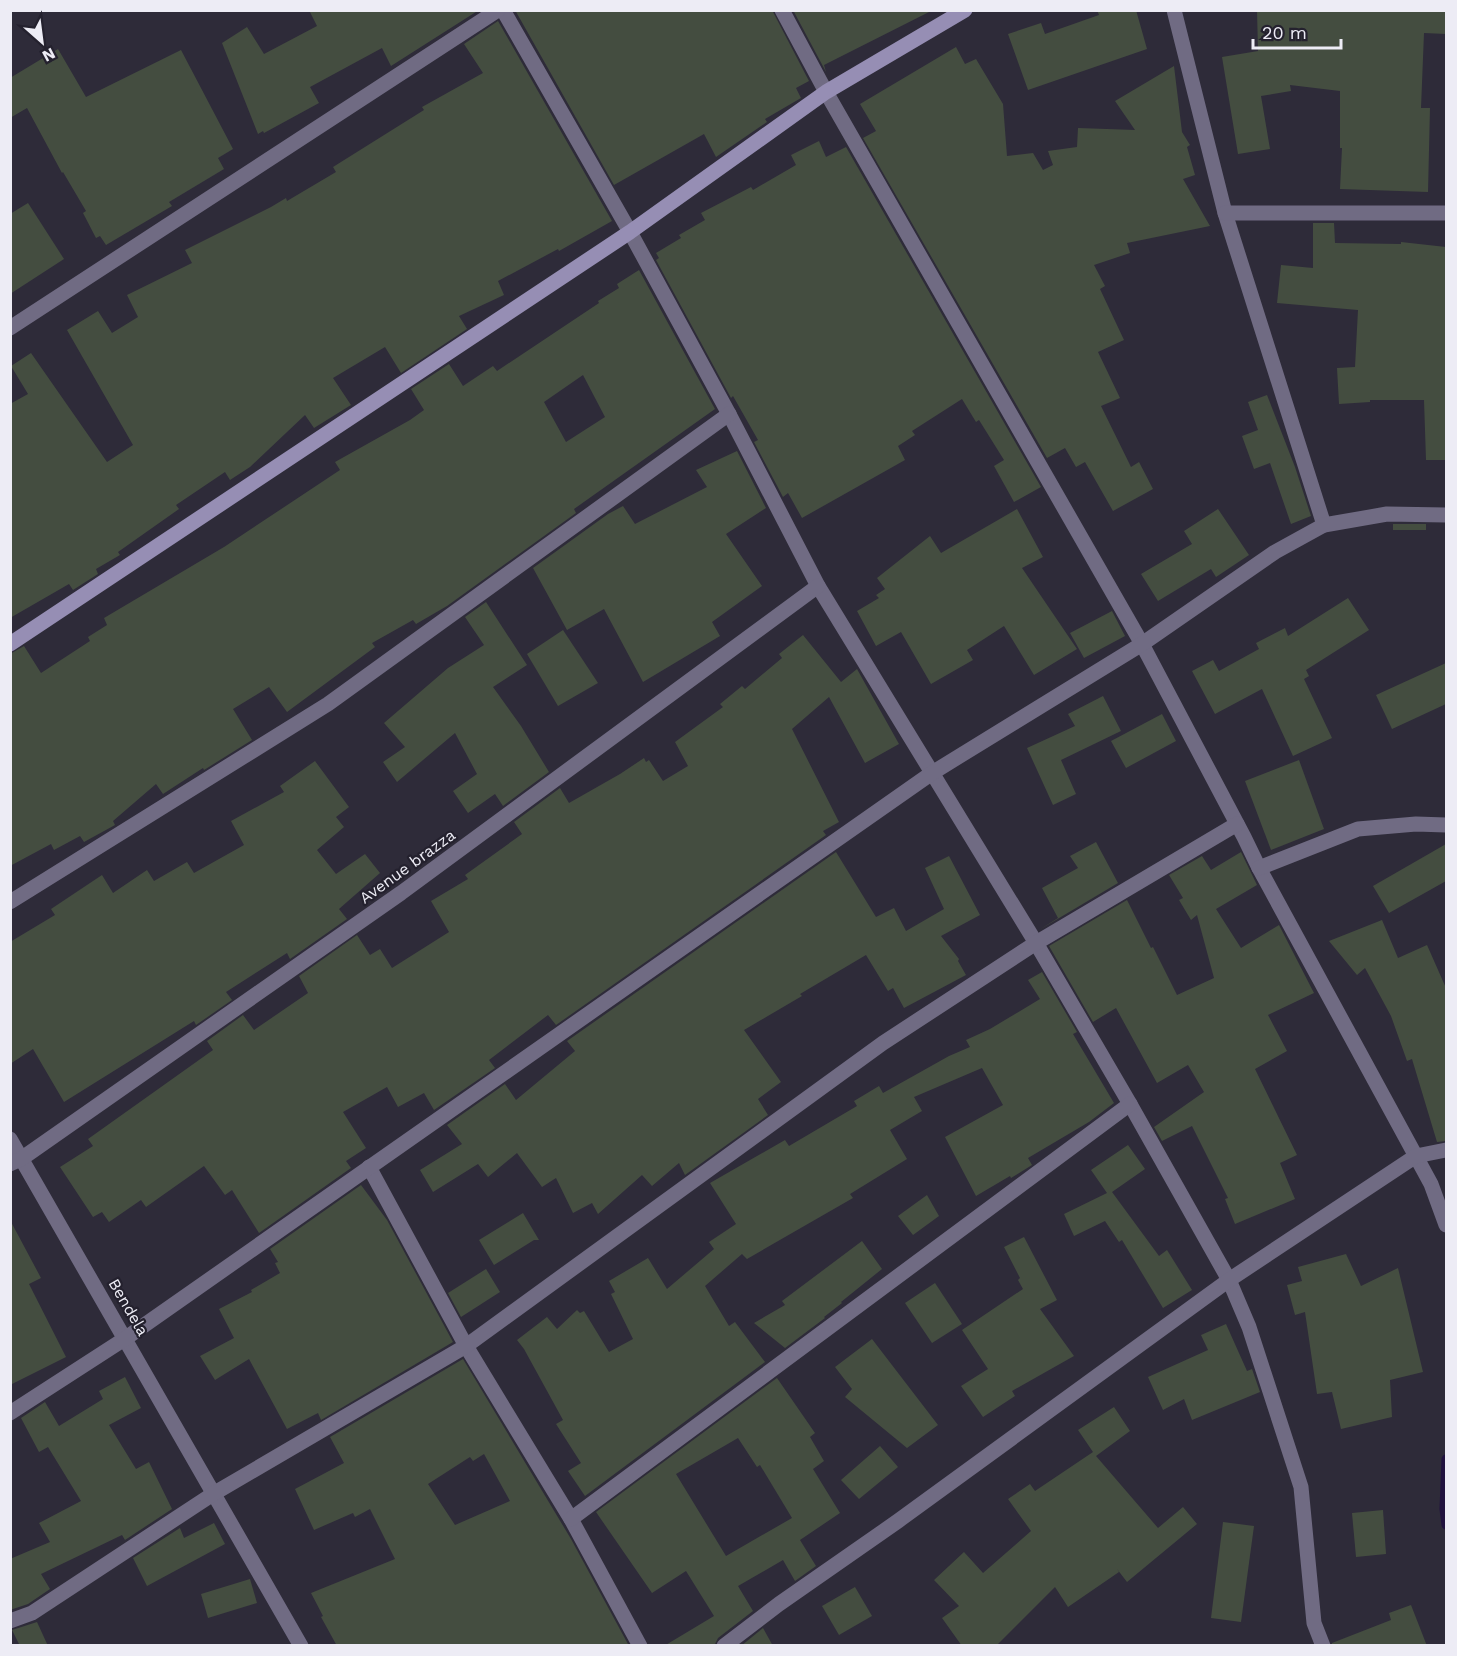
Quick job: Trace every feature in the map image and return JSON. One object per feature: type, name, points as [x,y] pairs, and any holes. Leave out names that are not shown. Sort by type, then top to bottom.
[{"type":"street","points":[[10,328],[498,10]]},
{"type":"street","points":[[503,10],[630,232],[729,414],[818,586],[1036,943],[1229,1280],[1249,1327],[1301,1487],[1314,1623],[1323,1646]]},
{"type":"street","points":[[782,10],[826,92],[1142,644],[1259,868],[1431,1184],[1446,1225]]},
{"type":"street","points":[[10,644],[630,232],[826,92],[965,10]]},
{"type":"street","points":[[1174,10],[1225,213],[1324,525]]},
{"type":"street","points":[[1225,213],[1446,213]]},
{"type":"street","points":[[10,902],[328,704],[729,414]]},
{"type":"street","points":[[10,1413],[126,1338],[932,773],[1142,644],[1275,552],[1324,525],[1387,514],[1446,515]]},
{"type":"street","name":"Avenue brazza","points":[[16,1161],[401,893],[818,586]]},
{"type":"street","points":[[10,1621],[32,1613],[213,1494],[466,1346],[883,1043],[1036,943],[1237,824]]},
{"type":"street","points":[[1259,868],[1358,829],[1416,824],[1446,825]]},
{"type":"street","points":[[571,1519],[1130,1104]]},
{"type":"street","name":"Bendela","points":[[10,1139],[16,1161],[126,1338],[301,1646]]},
{"type":"street","points":[[724,1646],[1229,1280],[1416,1156],[1446,1150]]},
{"type":"street","points":[[369,1167],[466,1346],[571,1519],[640,1646]]},
{"type":"building","points":[[309,10],[479,10],[391,66],[382,48],[310,87],[319,103],[264,133],[263,131],[258,134],[222,43],[247,27],[264,54],[317,26]]},
{"type":"building","points":[[515,10],[772,10],[809,81],[796,88],[801,98],[765,119],[767,122],[716,157],[704,134],[614,185]]},
{"type":"building","points":[[793,10],[933,10],[824,65],[826,72]]},
{"type":"building","points":[[1097,10],[1136,10],[1147,49],[1028,90],[1008,34],[1041,23],[1045,34],[1099,15]]},
{"type":"building","points":[[1257,10],[1446,10],[1446,34],[1424,33],[1421,108],[1430,108],[1428,192],[1340,189],[1342,148],[1340,148],[1340,91],[1290,85],[1291,91],[1261,96],[1270,149],[1238,154],[1222,57],[1258,51]]},
{"type":"building","points":[[498,21],[612,221],[559,251],[558,249],[498,281],[504,295],[459,316],[467,329],[401,373],[385,347],[333,378],[351,405],[314,428],[305,415],[250,467],[230,480],[225,472],[176,505],[179,509],[118,552],[120,555],[96,569],[98,574],[73,590],[69,584],[10,618],[10,404],[28,394],[11,366],[31,353],[107,462],[133,445],[67,330],[98,311],[112,333],[138,317],[127,295],[192,263],[185,250],[286,198],[287,201],[336,172],[333,167],[424,110],[422,107],[483,73],[464,44]]},
{"type":"building","points":[[956,47],[965,64],[976,59],[1003,104],[1007,156],[1033,153],[1043,170],[1053,165],[1048,151],[1077,147],[1078,128],[1135,130],[1115,101],[1174,66],[1182,132],[1190,145],[1187,147],[1195,175],[1183,179],[1210,226],[1127,243],[1130,253],[1094,265],[1105,286],[1100,289],[1124,340],[1098,352],[1120,398],[1101,406],[1131,467],[1139,462],[1153,489],[1113,511],[1085,462],[1076,467],[1065,448],[1047,458],[863,138],[876,131],[860,104]]},
{"type":"building","points":[[58,49],[86,97],[181,50],[233,149],[218,158],[224,169],[169,202],[172,206],[106,245],[100,236],[96,238],[83,213],[86,211],[62,173],[27,108],[10,118],[10,78]]},
{"type":"building","points":[[819,141],[826,157],[846,147],[1041,487],[1014,502],[994,466],[1004,460],[979,420],[976,422],[962,399],[912,431],[915,435],[898,446],[905,460],[802,518],[788,493],[783,497],[754,442],[758,440],[733,396],[731,398],[656,260],[659,258],[656,253],[681,238],[679,235],[705,220],[701,213],[751,187],[753,190],[796,165],[791,155]]},
{"type":"building","points":[[28,203],[64,259],[10,294],[10,214]]},
{"type":"building","points":[[1313,223],[1334,223],[1335,243],[1401,244],[1401,242],[1446,247],[1446,460],[1426,460],[1424,400],[1370,400],[1370,402],[1339,404],[1337,368],[1355,367],[1358,310],[1277,303],[1281,265],[1313,268]]},
{"type":"building","points":[[639,270],[715,409],[574,509],[576,513],[447,606],[416,624],[413,620],[372,643],[375,647],[287,712],[269,687],[233,709],[252,740],[163,794],[156,784],[113,821],[115,825],[84,842],[80,836],[54,850],[51,844],[10,866],[10,654],[24,646],[41,673],[90,641],[88,637],[107,625],[104,618],[224,547],[340,470],[335,462],[424,410],[411,389],[449,364],[463,386],[493,366],[497,371],[599,303],[598,301],[619,288],[617,284]],"holes":[[[583,375],[605,417],[566,442],[544,402]]]},
{"type":"building","points":[[1267,395],[1311,516],[1291,524],[1270,463],[1254,469],[1242,436],[1258,430],[1248,402]]},
{"type":"building","points":[[737,451],[766,508],[726,534],[762,586],[712,622],[720,636],[643,682],[604,609],[567,630],[533,568],[608,514],[623,506],[635,524],[707,487],[696,470]]},
{"type":"building","points":[[1017,509],[1043,557],[1022,568],[1077,649],[1034,675],[1004,626],[967,650],[973,660],[931,684],[901,632],[876,646],[857,611],[879,598],[876,595],[885,589],[877,578],[930,536],[941,553]]},
{"type":"building","points":[[1218,509],[1249,555],[1216,577],[1211,569],[1158,601],[1141,574],[1192,544],[1184,531]]},
{"type":"building","points":[[1393,524],[1426,524],[1426,530],[1393,530]]},
{"type":"building","points":[[1348,598],[1369,630],[1306,670],[1309,676],[1304,679],[1332,738],[1293,756],[1262,689],[1215,714],[1192,671],[1213,660],[1219,671],[1259,649],[1256,643],[1285,628],[1288,636]]},
{"type":"building","points":[[486,602],[527,665],[493,687],[521,726],[549,772],[503,806],[495,794],[468,813],[453,791],[477,774],[455,733],[397,782],[383,762],[405,747],[384,723],[448,668],[484,645],[465,617]]},
{"type":"building","points":[[1112,611],[1125,636],[1084,658],[1070,633]]},
{"type":"building","points":[[563,630],[598,683],[558,706],[527,654]]},
{"type":"building","points":[[803,635],[841,682],[857,669],[899,744],[865,763],[829,697],[792,729],[839,822],[823,831],[826,835],[556,1025],[548,1015],[489,1060],[495,1068],[434,1110],[424,1093],[398,1107],[387,1087],[343,1112],[366,1148],[346,1161],[351,1168],[259,1233],[232,1190],[225,1195],[204,1166],[146,1207],[141,1200],[109,1222],[102,1212],[93,1217],[60,1167],[93,1146],[88,1139],[213,1050],[207,1041],[243,1015],[254,1030],[308,993],[299,976],[357,935],[370,955],[380,949],[392,968],[449,932],[431,901],[468,879],[465,875],[522,834],[514,822],[560,788],[569,803],[644,758],[646,762],[649,760],[663,781],[688,766],[675,742],[723,707],[720,704],[742,686],[745,689],[782,658],[779,654]]},
{"type":"building","points":[[1446,663],[1446,704],[1392,729],[1376,695]]},
{"type":"building","points":[[1103,696],[1121,731],[1061,760],[1076,794],[1053,805],[1027,748],[1075,726],[1068,714]]},
{"type":"building","points":[[1162,714],[1176,741],[1126,768],[1111,741]]},
{"type":"building","points":[[1299,760],[1324,829],[1271,850],[1245,781]]},
{"type":"building","points":[[315,761],[349,807],[336,817],[344,827],[317,850],[336,874],[365,854],[380,873],[339,909],[347,919],[290,959],[287,953],[226,992],[232,1000],[196,1025],[194,1021],[64,1102],[33,1049],[10,1064],[10,942],[55,915],[51,909],[102,875],[113,893],[147,870],[154,881],[187,862],[194,873],[244,845],[231,821],[284,792],[280,786]]},
{"type":"building","points":[[1096,842],[1118,883],[1039,930],[1058,918],[1042,888],[1078,868],[1070,856]]},
{"type":"building","points":[[1446,844],[1446,881],[1389,913],[1373,886]]},
{"type":"building","points":[[836,852],[876,917],[894,908],[906,931],[944,909],[925,868],[949,856],[980,915],[941,936],[959,959],[966,975],[904,1008],[893,988],[888,991],[866,955],[744,1030],[781,1082],[758,1099],[768,1115],[685,1175],[679,1163],[652,1186],[642,1175],[598,1214],[592,1203],[573,1213],[556,1178],[542,1187],[517,1153],[488,1177],[478,1164],[433,1192],[420,1170],[462,1144],[447,1125],[505,1084],[516,1100],[575,1051],[567,1041]]},
{"type":"building","points":[[1241,852],[1257,885],[1216,909],[1241,948],[1279,925],[1314,993],[1268,1015],[1287,1051],[1255,1069],[1297,1155],[1280,1163],[1295,1199],[1235,1224],[1225,1199],[1228,1198],[1192,1126],[1162,1141],[1154,1127],[1204,1092],[1188,1065],[1157,1083],[1116,1008],[1093,1022],[1049,946],[1127,900],[1177,995],[1214,978],[1197,915],[1191,920],[1179,900],[1183,898],[1169,875],[1202,856],[1211,870]]},
{"type":"building","points":[[1382,920],[1398,958],[1427,945],[1446,988],[1446,1141],[1437,1142],[1412,1059],[1407,1061],[1391,1016],[1365,968],[1357,975],[1329,941]]},
{"type":"building","points":[[1042,972],[1077,1032],[1073,1034],[1114,1103],[1089,1122],[1028,1158],[1032,1165],[976,1196],[945,1137],[1003,1105],[982,1068],[914,1097],[922,1111],[890,1130],[907,1159],[850,1194],[853,1198],[747,1259],[742,1254],[705,1286],[729,1326],[735,1322],[765,1362],[585,1496],[568,1471],[581,1463],[556,1424],[563,1420],[517,1340],[547,1317],[557,1329],[577,1310],[580,1313],[584,1311],[609,1352],[633,1339],[611,1294],[615,1292],[609,1281],[648,1258],[667,1289],[714,1249],[709,1242],[736,1224],[710,1183],[785,1140],[789,1146],[857,1106],[854,1101],[879,1086],[883,1093],[949,1056],[970,1047],[966,1040],[990,1029],[1040,999],[1028,980]]},
{"type":"building","points":[[1128,1145],[1145,1169],[1112,1192],[1159,1256],[1167,1250],[1192,1290],[1163,1308],[1122,1240],[1119,1242],[1105,1221],[1074,1236],[1064,1214],[1107,1193],[1091,1170]]},
{"type":"building","points":[[361,1185],[387,1220],[453,1342],[321,1420],[318,1413],[287,1429],[249,1359],[215,1380],[200,1356],[234,1338],[219,1309],[252,1292],[251,1290],[280,1273],[275,1263],[278,1262],[270,1249]]},
{"type":"building","points":[[927,1195],[939,1216],[913,1235],[898,1216]]},
{"type":"building","points":[[523,1213],[539,1240],[534,1240],[494,1265],[479,1240]]},
{"type":"building","points":[[10,1220],[41,1278],[29,1284],[66,1357],[10,1385]]},
{"type":"building","points":[[1024,1237],[1057,1300],[1040,1309],[1074,1356],[1012,1391],[1015,1396],[983,1417],[961,1386],[988,1369],[962,1330],[1023,1289],[1018,1280],[1020,1278],[1004,1247]]},
{"type":"building","points":[[862,1241],[882,1269],[825,1318],[785,1348],[754,1323],[785,1305],[782,1301]]},
{"type":"building","points":[[1346,1254],[1361,1286],[1398,1268],[1423,1372],[1390,1380],[1392,1417],[1341,1429],[1332,1392],[1317,1394],[1305,1312],[1295,1315],[1287,1285],[1302,1281],[1298,1267]]},
{"type":"building","points":[[486,1269],[500,1292],[461,1317],[448,1293]]},
{"type":"building","points":[[935,1283],[962,1324],[932,1343],[905,1303]]},
{"type":"building","points":[[1226,1324],[1247,1371],[1252,1369],[1260,1392],[1192,1420],[1184,1399],[1163,1410],[1148,1377],[1208,1350],[1201,1335]]},
{"type":"building","points":[[872,1339],[938,1425],[907,1448],[845,1397],[852,1389],[835,1367]]},
{"type":"building","points":[[463,1359],[571,1539],[629,1646],[337,1646],[311,1593],[395,1559],[370,1509],[355,1517],[353,1513],[314,1530],[295,1489],[344,1463],[330,1437]],"holes":[[[484,1454],[510,1501],[455,1525],[428,1484],[470,1457],[473,1461]]]},
{"type":"building","points":[[125,1377],[141,1408],[109,1425],[136,1469],[149,1462],[172,1509],[125,1540],[122,1535],[41,1574],[50,1589],[28,1604],[10,1610],[10,1559],[50,1542],[39,1523],[81,1501],[48,1447],[39,1452],[21,1418],[45,1402],[59,1426],[103,1399],[99,1391]]},
{"type":"building","points":[[777,1378],[815,1433],[810,1437],[824,1461],[813,1469],[840,1513],[800,1540],[816,1566],[795,1581],[783,1560],[738,1586],[753,1611],[718,1638],[714,1646],[664,1646],[714,1616],[686,1571],[652,1593],[596,1512]],"holes":[[[738,1438],[757,1467],[760,1465],[792,1518],[726,1556],[676,1474]]]},
{"type":"building","points":[[1114,1407],[1130,1431],[1096,1456],[1158,1528],[1183,1507],[1197,1524],[1127,1582],[1117,1569],[1119,1572],[1068,1607],[1055,1587],[996,1646],[962,1646],[942,1618],[959,1606],[934,1580],[964,1552],[983,1573],[1031,1531],[1008,1499],[1030,1484],[1035,1491],[1093,1452],[1078,1430]]},
{"type":"building","points":[[880,1446],[898,1467],[859,1499],[841,1480]]},
{"type":"building","points":[[1383,1510],[1386,1554],[1356,1557],[1352,1513]]},
{"type":"building","points":[[1223,1522],[1254,1526],[1241,1622],[1211,1618]]},
{"type":"building","points":[[214,1523],[225,1544],[147,1586],[133,1558],[180,1528],[184,1538]]},
{"type":"building","points":[[250,1579],[257,1603],[208,1618],[201,1594]]},
{"type":"building","points":[[855,1587],[872,1616],[839,1635],[822,1606]]},
{"type":"building","points":[[1411,1605],[1427,1646],[1332,1646],[1332,1643],[1391,1620],[1389,1613]]},
{"type":"building","points":[[37,1622],[48,1646],[20,1646],[12,1630]]},
{"type":"building","points":[[763,1628],[773,1646],[741,1646]]},
{"type":"waterway","points":[[1446,1459],[1444,1509],[1446,1525]]}]
